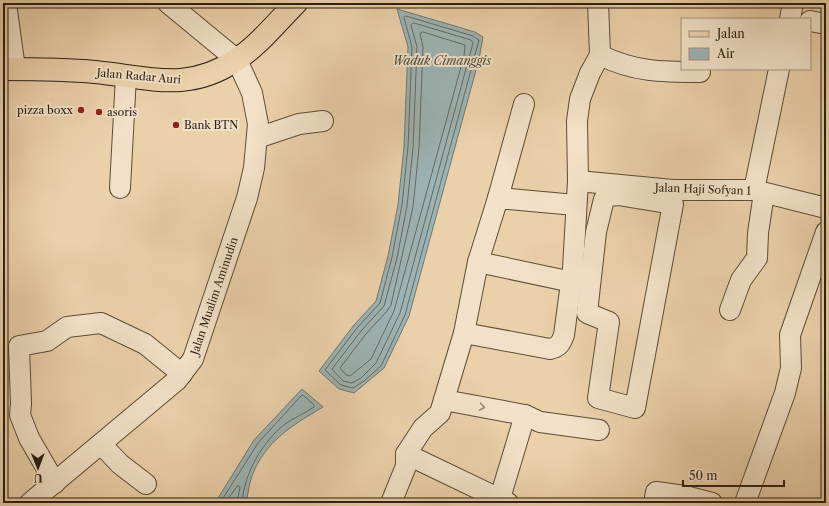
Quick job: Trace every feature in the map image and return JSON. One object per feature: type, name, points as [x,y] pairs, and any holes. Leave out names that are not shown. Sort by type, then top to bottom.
[{"type":"main road","name":"Jalan Radar Auri","points":[[9,69],[95,72],[126,76],[186,80],[209,74],[236,60],[255,45],[296,3]]},
{"type":"street","points":[[6,3],[9,69]]},
{"type":"street","points":[[168,3],[236,60]]},
{"type":"street","points":[[464,333],[550,349],[558,346],[564,335],[572,282],[575,205],[578,181],[577,127],[580,99],[590,73],[600,55],[598,3]]},
{"type":"street","points":[[811,21],[826,24]]},
{"type":"street","points":[[600,55],[626,66],[639,69],[672,72],[700,72]]},
{"type":"street","name":"Jalan Mualim Aminudin","points":[[30,503],[182,374],[192,359],[252,183],[257,138],[257,114],[252,93],[236,60]]},
{"type":"street","points":[[730,310],[741,280],[757,258],[759,192],[779,70]]},
{"type":"street","points":[[120,188],[126,76]]},
{"type":"street","points":[[391,503],[406,466],[406,454],[423,428],[442,407],[464,333],[478,262],[498,198],[524,104]]},
{"type":"street","points":[[257,138],[299,124],[323,121]]},
{"type":"street","name":"Jalan Haji Sofyan 1","points":[[578,181],[673,197],[759,192],[826,208]]},
{"type":"street","points":[[618,195],[673,197],[635,408],[598,398],[609,322],[587,313],[596,232],[604,199],[608,196],[618,195]]},
{"type":"street","points":[[498,198],[575,205]]},
{"type":"street","points":[[745,503],[785,393],[791,368],[790,335],[826,232]]},
{"type":"street","points":[[478,262],[572,282]]},
{"type":"street","points":[[55,482],[29,438],[20,415],[21,404],[18,346],[47,341],[67,327],[101,323],[145,344],[182,374]]},
{"type":"street","points":[[442,407],[529,421],[599,430]]},
{"type":"street","points":[[406,454],[504,501],[529,421]]},
{"type":"street","points":[[101,444],[120,464],[146,484]]},
{"type":"street","points":[[654,503],[656,492],[685,496],[712,503]]},
{"type":"water","name":"Waduk Cimanggis","points":[[397,9],[475,32],[483,37],[479,59],[409,316],[384,368],[354,393],[339,389],[319,371],[354,325],[376,301],[388,256],[398,205],[404,147],[408,47]]},
{"type":"water","points":[[302,389],[323,407],[301,420],[281,435],[264,453],[252,476],[246,503],[215,503],[254,440]]},
{"type":"place","name":"pizza boxx","points":[[81,110]]},
{"type":"place","name":"asoris","points":[[99,112]]},
{"type":"place","name":"Bank BTN","points":[[176,125]]}]
